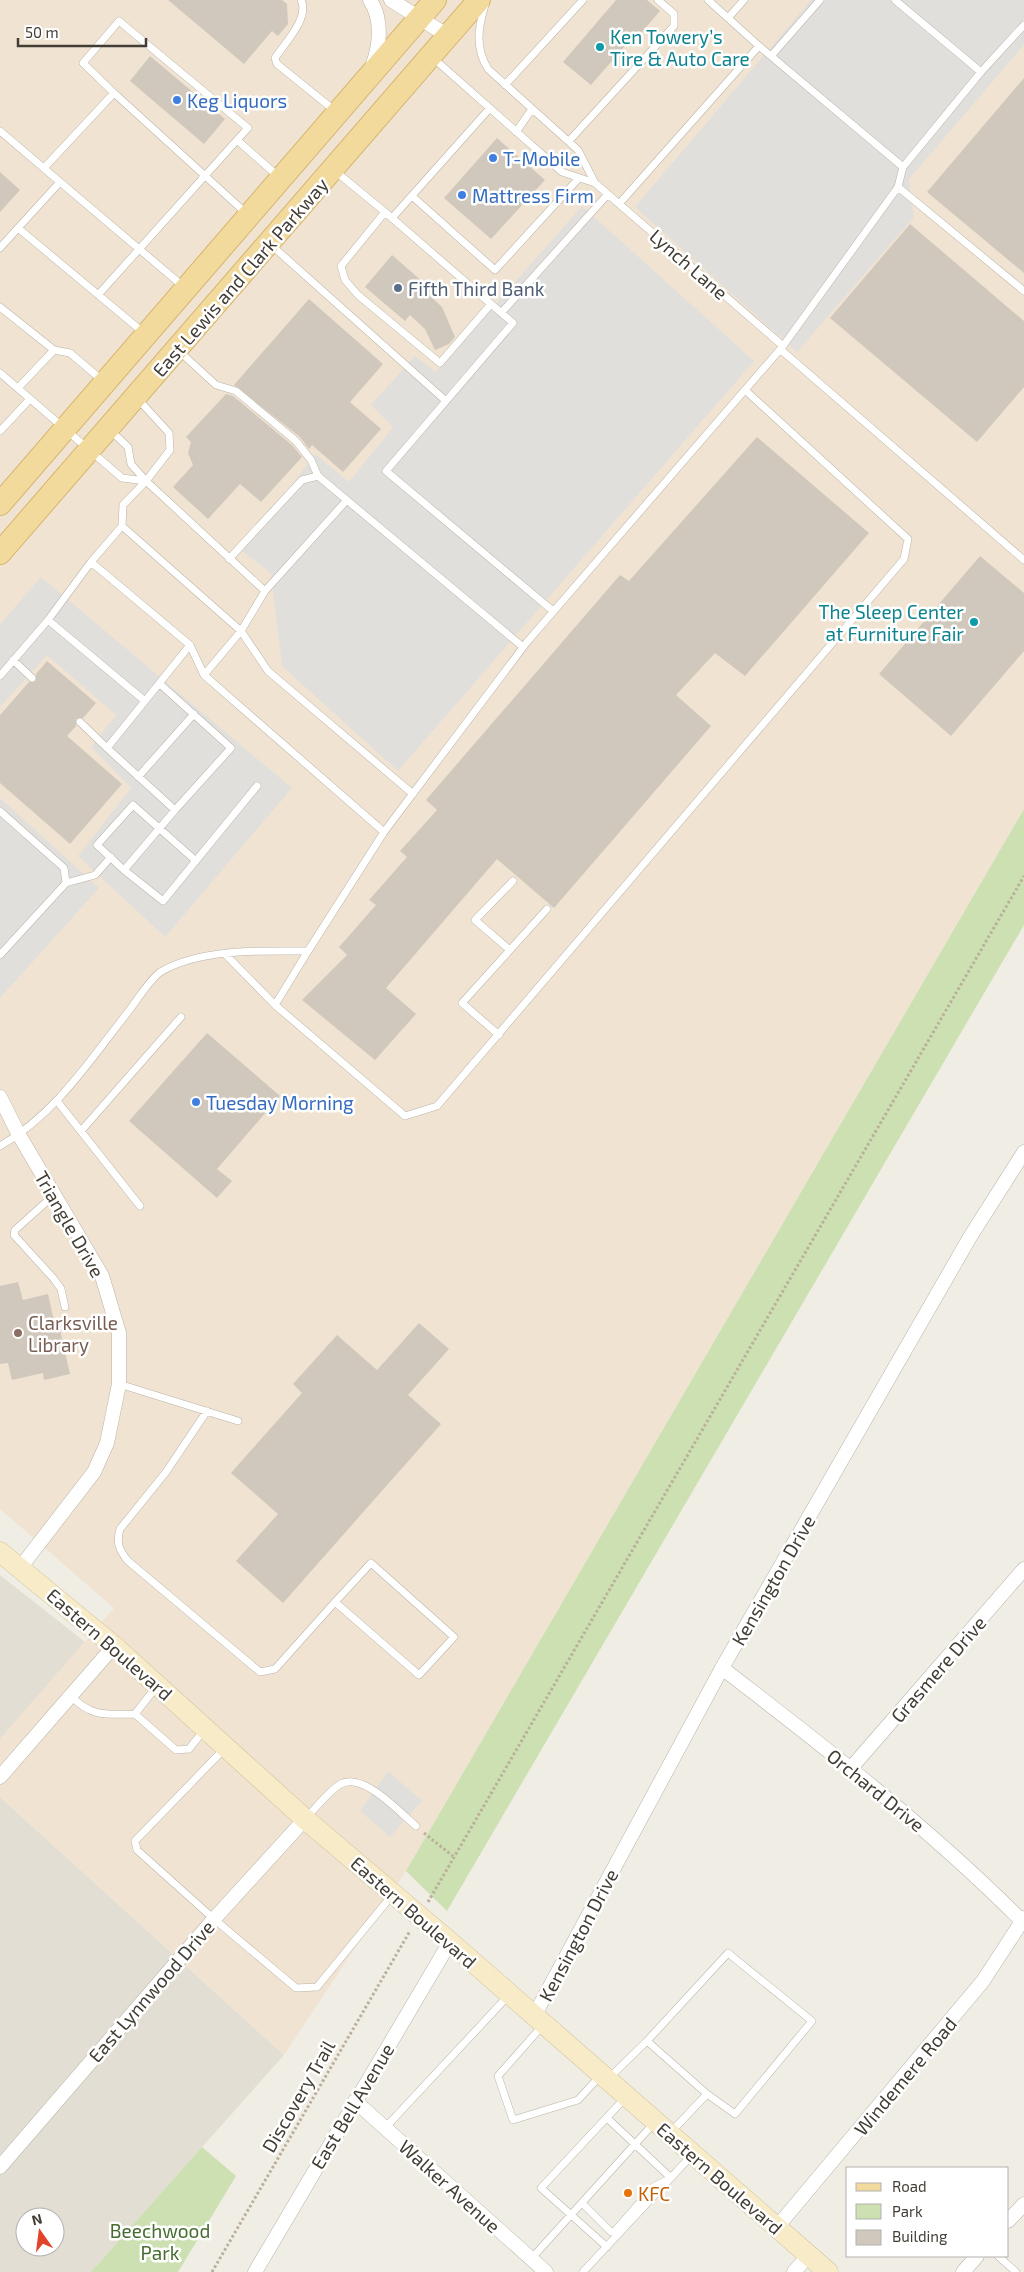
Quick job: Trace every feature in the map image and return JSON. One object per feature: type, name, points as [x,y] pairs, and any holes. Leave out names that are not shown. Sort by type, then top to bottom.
[{"type":"main road","name":"East Lewis and Clark Parkway","points":[[0,504],[435,0]]},
{"type":"main road","name":"East Lewis and Clark Parkway","points":[[0,553],[479,0]]},
{"type":"main road","name":"Eastern Boulevard","points":[[0,1552],[114,1646],[306,1818],[828,2272]]},
{"type":"street","points":[[366,82],[376,56],[378,44],[378,18],[370,0]]},
{"type":"street","points":[[391,0],[448,36]]},
{"type":"street","name":"Triangle Drive","points":[[0,1097],[19,1135],[102,1276],[119,1334],[119,1384],[107,1443],[94,1472],[20,1568]]},
{"type":"street","name":"Kensington Drive","points":[[539,2020],[722,1668],[970,1237],[1024,1152]]},
{"type":"street","name":"Grasmere Drive","points":[[851,1768],[1024,1569]]},
{"type":"street","points":[[0,1777],[114,1646]]},
{"type":"street","name":"Orchard Drive","points":[[722,1668],[851,1768],[971,1869],[1023,1919]]},
{"type":"street","name":"East Lynnwood Drive","points":[[0,2167],[214,1919],[306,1818]]},
{"type":"street","name":"Windemere Road","points":[[777,2227],[984,1981],[1023,1919]]},
{"type":"street","name":"East Bell Avenue","points":[[255,2272],[450,1942]]},
{"type":"street","name":"Walker Avenue","points":[[355,2101],[546,2272]]},
{"type":"street","points":[[1009,2220],[1024,2204]]},
{"type":"street","points":[[794,2272],[809,2255]]},
{"type":"street","points":[[967,2271],[976,2257]]},
{"type":"lane","points":[[301,0],[304,5],[302,18],[274,58],[277,64],[338,113]]},
{"type":"lane","name":"Lynch Lane","points":[[487,0],[480,25],[480,53],[488,69],[578,150],[595,183]]},
{"type":"lane","points":[[505,84],[583,0]]},
{"type":"lane","points":[[569,141],[674,26],[674,14],[658,0]]},
{"type":"lane","points":[[708,0],[759,46],[904,167]]},
{"type":"lane","points":[[728,18],[744,0]]},
{"type":"lane","points":[[771,56],[820,0]]},
{"type":"lane","points":[[895,0],[981,72]]},
{"type":"lane","points":[[98,295],[138,250],[205,176],[248,128],[119,21],[83,63],[114,93],[205,176],[249,216]]},
{"type":"lane","points":[[275,1005],[384,832],[523,647],[782,347],[898,187],[904,167],[981,72],[1024,24]]},
{"type":"lane","points":[[620,204],[759,46]]},
{"type":"lane","name":"Lynch Lane","points":[[432,56],[562,172],[595,183],[620,204],[1024,560]]},
{"type":"lane","points":[[44,168],[114,93]]},
{"type":"lane","points":[[392,218],[490,108]]},
{"type":"lane","points":[[516,132],[532,109]]},
{"type":"lane","points":[[0,131],[186,289]]},
{"type":"lane","points":[[237,140],[281,179]]},
{"type":"lane","points":[[333,169],[513,323],[386,471],[553,612]]},
{"type":"lane","points":[[412,196],[495,270],[580,178]]},
{"type":"lane","points":[[0,248],[60,182]]},
{"type":"lane","points":[[898,187],[1024,291]]},
{"type":"lane","points":[[501,313],[608,194]]},
{"type":"lane","points":[[385,212],[340,266],[345,280],[358,295],[440,363],[491,304]]},
{"type":"lane","points":[[18,228],[146,335]]},
{"type":"lane","points":[[269,244],[446,401]]},
{"type":"lane","points":[[0,307],[54,350],[70,353],[105,383]]},
{"type":"lane","points":[[18,388],[54,350]]},
{"type":"lane","points":[[177,350],[216,385],[236,391],[296,441],[312,460],[318,476],[523,647]]},
{"type":"lane","points":[[0,372],[122,478],[146,481]]},
{"type":"lane","points":[[225,954],[275,1005],[405,1116],[437,1106],[904,559],[908,539],[745,390]]},
{"type":"lane","points":[[0,676],[48,620],[91,562],[122,526],[123,505],[146,481],[170,450],[168,433],[136,397]]},
{"type":"lane","points":[[0,430],[30,399]]},
{"type":"lane","points":[[108,429],[128,447],[132,464],[146,481],[265,591]]},
{"type":"lane","points":[[229,559],[302,480],[318,476]]},
{"type":"lane","points":[[204,675],[241,631],[265,591],[346,501]]},
{"type":"lane","points":[[122,526],[241,631],[268,671],[413,794]]},
{"type":"lane","points":[[91,562],[190,645],[204,675],[384,832]]},
{"type":"lane","points":[[48,620],[145,701]]},
{"type":"lane","points":[[107,748],[190,645]]},
{"type":"lane","points":[[13,660],[32,678]]},
{"type":"lane","points":[[124,870],[231,748],[160,684]]},
{"type":"lane","points":[[138,777],[194,714]]},
{"type":"lane","points":[[80,722],[175,810]]},
{"type":"lane","points":[[196,861],[132,805],[97,845],[124,870],[163,901],[196,861],[257,786]]},
{"type":"lane","points":[[0,811],[64,868],[66,883]]},
{"type":"lane","points":[[0,955],[66,883],[95,875],[111,857]]},
{"type":"lane","points":[[510,950],[475,920],[513,881]]},
{"type":"lane","points":[[499,1035],[462,1003],[547,909]]},
{"type":"lane","points":[[0,1146],[19,1135],[58,1101],[160,972],[191,960],[245,951],[308,951]]},
{"type":"lane","points":[[81,1131],[181,1017]]},
{"type":"lane","points":[[58,1101],[140,1206]]},
{"type":"lane","points":[[54,1195],[15,1230],[14,1234],[61,1289],[65,1307]]},
{"type":"lane","points":[[119,1384],[238,1420]]},
{"type":"lane","points":[[207,1411],[166,1472],[120,1529],[117,1539],[120,1551],[136,1568],[260,1672],[275,1669],[335,1602],[371,1563],[454,1637],[419,1675],[335,1602]]},
{"type":"lane","points":[[135,1714],[158,1685]]},
{"type":"lane","points":[[71,1696],[82,1708],[98,1714],[135,1714],[176,1750],[188,1749],[206,1727]]},
{"type":"lane","points":[[227,1746],[135,1841],[137,1850],[214,1919],[296,1988],[317,1987],[393,1894]]},
{"type":"lane","points":[[306,1818],[339,1785],[350,1781],[362,1783],[416,1826]]},
{"type":"lane","points":[[539,2020],[498,2076],[513,2120],[578,2100],[647,2041],[728,1953],[812,2021],[734,2114],[707,2094],[647,2041]]},
{"type":"lane","points":[[386,2128],[509,1995]]},
{"type":"lane","points":[[531,2259],[635,2145],[663,2128],[707,2094]]},
{"type":"lane","points":[[607,2247],[541,2188],[626,2097]]},
{"type":"lane","points":[[607,2118],[671,2178]]},
{"type":"lane","points":[[583,2272],[693,2154]]},
{"type":"lane","points":[[582,2203],[611,2232],[616,2231],[653,2186],[671,2178]]},
{"type":"lane","points":[[999,2257],[1016,2272]]},
{"type":"path","points":[[428,1901],[1024,876]]},
{"type":"path","points":[[416,1826],[454,1857]]},
{"type":"path","name":"Discovery Trail","points":[[212,2272],[409,1933]]},
{"type":"shaded area","points":[[0,0],[1024,0],[1024,809],[406,1871],[284,2055],[0,1797],[0,1739],[114,1608],[0,1509]]},
{"type":"shaded area","points":[[811,0],[1024,0],[1024,45],[909,179],[914,217],[797,352],[635,207]]},
{"type":"shaded area","points":[[582,206],[754,361],[398,771],[282,666],[271,573],[242,551],[315,454],[349,482],[393,427],[371,405],[415,356],[436,372]]},
{"type":"shaded area","points":[[41,577],[292,788],[165,937],[78,856],[131,788],[91,747],[116,715],[47,655],[0,707],[0,624]]},
{"type":"shaded area","points":[[0,798],[99,888],[0,998]]},
{"type":"shaded area","points":[[0,1575],[85,1642],[0,1739]]},
{"type":"shaded area","points":[[388,1771],[422,1801],[390,1837],[360,1811]]},
{"type":"shaded area","points":[[0,1797],[284,2055],[91,2272],[0,2272]]},
{"type":"green space","points":[[1024,809],[1024,925],[447,1911],[406,1871]]},
{"type":"green space","name":"Beechwood Park","points":[[202,2147],[236,2176],[178,2272],[91,2272]]},
{"type":"building","points":[[168,0],[282,0],[287,4],[288,24],[278,36],[272,31],[244,64]]},
{"type":"building","name":"Ken Towery’s Tire & Auto Care","points":[[616,0],[647,0],[660,11],[641,33],[638,31],[591,85],[563,62]]},
{"type":"building","name":"Keg Liquors","points":[[150,56],[225,119],[204,144],[130,81]]},
{"type":"building","points":[[1024,78],[1024,273],[927,192]]},
{"type":"building","points":[[497,138],[545,180],[491,239],[444,198]]},
{"type":"building","points":[[0,172],[20,190],[0,212]]},
{"type":"building","points":[[910,224],[1024,321],[1024,387],[977,442],[830,318]]},
{"type":"building","name":"Fifth Third Bank","points":[[392,255],[432,290],[428,294],[442,307],[455,337],[449,344],[435,350],[425,329],[410,315],[405,321],[365,287]]},
{"type":"building","points":[[309,299],[383,364],[350,402],[381,429],[343,472],[312,445],[309,449],[300,437],[234,385]]},
{"type":"building","points":[[226,394],[233,396],[292,445],[302,457],[261,502],[240,484],[208,519],[173,487],[193,465],[188,453],[191,442],[186,437]]},
{"type":"building","points":[[757,437],[869,533],[745,676],[715,653],[676,695],[711,726],[554,908],[497,859],[386,988],[416,1014],[375,1060],[302,1000],[347,955],[339,947],[376,905],[369,900],[407,857],[400,851],[437,810],[426,800],[620,575],[629,581]]},
{"type":"building","name":"The Sleep Center at Furniture Fair","points":[[980,556],[1024,593],[1024,651],[951,736],[879,674]]},
{"type":"building","points":[[47,661],[96,703],[83,718],[76,719],[76,726],[67,736],[122,784],[70,844],[0,783],[0,715],[29,682],[36,681],[36,674]]},
{"type":"building","points":[[207,1033],[280,1096],[217,1169],[232,1181],[217,1198],[129,1121]]},
{"type":"building","name":"Clarksville Library","points":[[18,1282],[23,1300],[48,1294],[56,1330],[60,1330],[70,1374],[44,1380],[43,1373],[12,1380],[8,1363],[0,1364],[0,1286]]},
{"type":"building","points":[[419,1323],[449,1349],[408,1395],[441,1424],[283,1603],[236,1561],[278,1514],[231,1473],[302,1393],[293,1384],[337,1335],[377,1370]]},
{"type":"place","name":"Ken Towery’s Tire & Auto Care","points":[[600,47]]},
{"type":"place","name":"Keg Liquors","points":[[177,100]]},
{"type":"place","name":"T-Mobile","points":[[493,158]]},
{"type":"place","name":"Mattress Firm","points":[[462,195]]},
{"type":"place","name":"Fifth Third Bank","points":[[398,288]]},
{"type":"place","name":"The Sleep Center at Furniture Fair","points":[[974,622]]},
{"type":"place","name":"Tuesday Morning","points":[[196,1102]]},
{"type":"place","name":"Clarksville Library","points":[[18,1333]]},
{"type":"place","name":"KFC","points":[[628,2193]]}]
